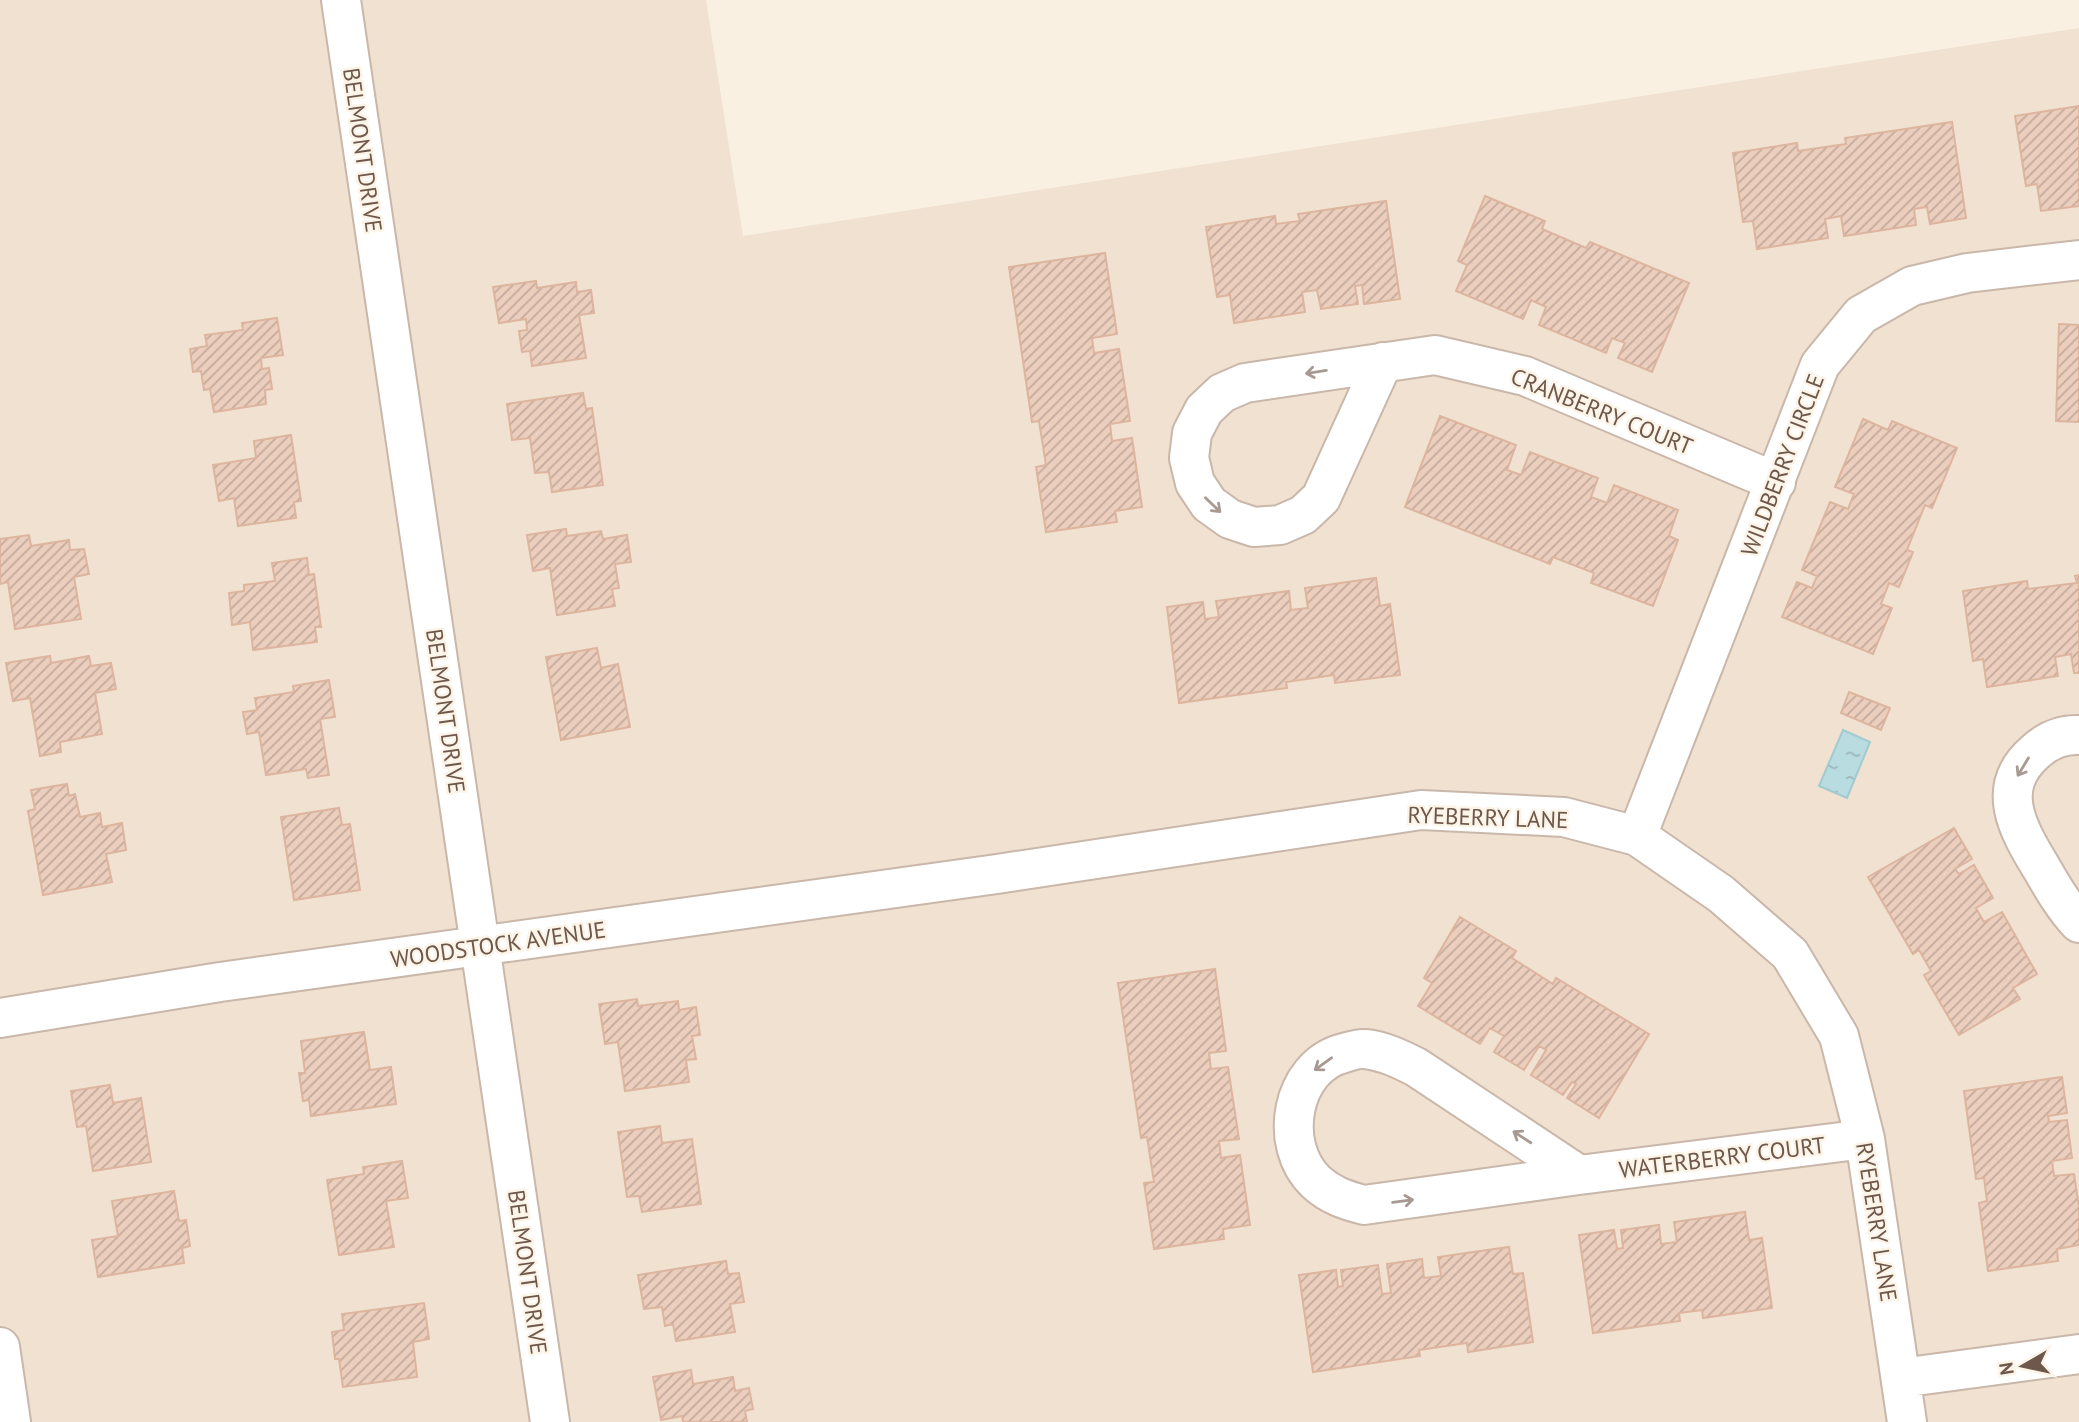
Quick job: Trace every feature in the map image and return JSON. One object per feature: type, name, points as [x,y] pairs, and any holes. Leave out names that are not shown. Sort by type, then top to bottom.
[{"type":"street","name":"BELMONT DRIVE","points":[[341,0],[550,1422]]},
{"type":"street","name":"WILDBERRY CIRCLE","points":[[1637,836],[1820,365],[1861,315],[1912,286],[1967,273],[2079,260]]},
{"type":"street","name":"CRANBERRY COURT","points":[[1383,362],[1321,498],[1303,515],[1280,525],[1254,527],[1230,519],[1209,504],[1195,483],[1189,458],[1192,433],[1203,410],[1222,393],[1245,383],[1383,362],[1435,355],[1525,376],[1776,482]]},
{"type":"street","points":[[2079,735],[2070,734],[2046,743],[2026,760],[2014,783],[2012,810],[2021,834],[2065,908],[2079,923]]},
{"type":"street","name":"RYEBERRY LANE","points":[[997,874],[1421,810],[1564,817],[1637,836],[1721,894],[1790,954],[1839,1036],[1865,1139],[1907,1422]]},
{"type":"street","name":"WOODSTOCK AVENUE","points":[[0,1018],[220,982],[997,874]]},
{"type":"street","name":"WATERBERRY COURT","points":[[1579,1175],[1416,1067],[1391,1055],[1363,1049],[1334,1056],[1311,1072],[1297,1098],[1294,1129],[1299,1157],[1314,1181],[1336,1198],[1364,1205],[1865,1139]]},
{"type":"street","points":[[0,1347],[11,1422]]},
{"type":"street","points":[[1901,1378],[2079,1354]]},
{"type":"shaded area","points":[[0,0],[706,0],[743,236],[2079,28],[2079,1422],[0,1422]]},
{"type":"water","points":[[1843,730],[1870,742],[1847,798],[1819,786]]},
{"type":"building","points":[[2079,106],[2079,206],[2041,211],[2037,184],[2026,186],[2015,116]]},
{"type":"building","points":[[1952,122],[1966,218],[1930,224],[1927,207],[1914,209],[1916,225],[1844,236],[1841,216],[1825,219],[1828,238],[1757,249],[1753,221],[1743,222],[1733,153],[1797,143],[1798,151],[1846,144],[1845,138]]},
{"type":"building","points":[[1485,196],[1545,221],[1542,229],[1586,248],[1590,242],[1689,283],[1652,372],[1618,358],[1625,343],[1612,338],[1606,353],[1539,325],[1546,307],[1531,300],[1523,319],[1456,291],[1467,265],[1458,261]]},
{"type":"building","points":[[1386,201],[1400,299],[1364,304],[1362,285],[1355,286],[1358,304],[1321,309],[1317,290],[1302,292],[1305,312],[1234,323],[1230,295],[1217,297],[1206,227],[1275,216],[1276,224],[1300,221],[1298,214]]},
{"type":"building","points":[[1105,253],[1117,334],[1092,338],[1094,353],[1119,349],[1130,421],[1110,424],[1112,441],[1132,438],[1142,507],[1115,511],[1117,522],[1046,532],[1036,467],[1046,465],[1039,421],[1032,422],[1009,267]]},
{"type":"building","points":[[536,281],[537,288],[576,282],[577,292],[591,290],[594,313],[579,315],[586,358],[532,366],[530,351],[522,352],[519,331],[527,330],[526,319],[499,323],[493,287]]},
{"type":"building","points":[[277,318],[283,355],[261,358],[262,369],[269,368],[272,389],[265,390],[266,404],[214,412],[210,389],[204,390],[201,371],[193,372],[190,349],[207,346],[205,335],[243,330],[242,323]]},
{"type":"building","points":[[2059,324],[2079,325],[2079,422],[2056,421]]},
{"type":"building","points":[[583,393],[586,409],[592,408],[603,485],[552,492],[549,472],[535,473],[530,438],[512,440],[507,404]]},
{"type":"building","points":[[1440,416],[1516,445],[1507,470],[1521,475],[1530,452],[1598,478],[1591,497],[1607,503],[1614,485],[1678,510],[1669,536],[1678,540],[1653,606],[1591,583],[1594,573],[1553,557],[1550,564],[1405,507]]},
{"type":"building","points":[[1863,419],[1888,430],[1892,421],[1957,448],[1932,508],[1925,505],[1907,550],[1913,552],[1899,587],[1889,583],[1881,604],[1892,608],[1873,654],[1782,617],[1797,582],[1812,588],[1817,576],[1802,570],[1830,502],[1848,509],[1854,494],[1835,487]]},
{"type":"building","points":[[291,435],[301,501],[294,502],[296,518],[238,526],[234,498],[219,501],[213,465],[256,458],[254,441]]},
{"type":"building","points":[[566,529],[567,536],[601,531],[603,539],[627,535],[631,562],[615,564],[619,588],[612,589],[615,606],[557,615],[550,568],[533,571],[527,535]]},
{"type":"building","points":[[29,535],[31,546],[69,540],[70,550],[84,549],[89,574],[74,577],[81,619],[15,629],[8,582],[0,584],[0,539]]},
{"type":"building","points":[[307,558],[309,575],[314,574],[321,627],[315,627],[317,642],[253,650],[250,622],[232,625],[229,593],[244,591],[244,585],[275,581],[272,563]]},
{"type":"building","points":[[2079,575],[2079,673],[2074,673],[2071,654],[2055,657],[2058,676],[1987,687],[1983,659],[1973,661],[1963,591],[2027,581],[2028,589],[2077,583],[2075,576]]},
{"type":"building","points":[[1376,578],[1380,606],[1390,604],[1400,675],[1335,683],[1334,675],[1286,682],[1287,688],[1179,703],[1167,607],[1203,602],[1205,619],[1219,617],[1216,601],[1289,591],[1291,610],[1308,608],[1305,588]]},
{"type":"building","points":[[597,648],[601,668],[618,664],[630,727],[561,740],[546,657]]},
{"type":"building","points":[[50,656],[51,663],[89,656],[91,666],[111,663],[116,689],[95,693],[102,734],[60,742],[61,752],[40,756],[30,698],[13,701],[6,663]]},
{"type":"building","points":[[329,680],[335,717],[320,719],[329,775],[308,778],[306,769],[266,775],[259,732],[247,734],[243,712],[257,710],[255,698],[294,692],[293,686]]},
{"type":"building","points":[[1849,692],[1890,708],[1881,730],[1841,713]]},
{"type":"building","points":[[67,784],[69,796],[75,794],[80,817],[100,813],[102,827],[122,823],[126,850],[106,854],[112,882],[43,895],[28,811],[35,809],[31,790]]},
{"type":"building","points":[[339,808],[342,825],[350,824],[360,890],[294,900],[281,817]]},
{"type":"building","points":[[1954,828],[1972,859],[1955,869],[1959,874],[1974,865],[1993,898],[1976,908],[1984,922],[2002,912],[2037,974],[2013,988],[2020,999],[1959,1035],[1924,975],[1931,971],[1919,950],[1913,954],[1868,877]]},
{"type":"building","points":[[1460,917],[1516,951],[1512,958],[1553,984],[1556,978],[1649,1034],[1599,1118],[1567,1098],[1576,1084],[1572,1082],[1563,1095],[1531,1075],[1546,1050],[1539,1046],[1524,1070],[1494,1052],[1504,1036],[1490,1028],[1480,1044],[1418,1006],[1432,983],[1424,978]]},
{"type":"building","points":[[1215,969],[1226,1051],[1209,1053],[1211,1069],[1228,1067],[1239,1139],[1219,1141],[1221,1158],[1240,1155],[1250,1225],[1223,1229],[1224,1239],[1154,1249],[1144,1183],[1154,1182],[1147,1137],[1141,1138],[1118,983]]},
{"type":"building","points":[[637,999],[638,1006],[678,1001],[679,1010],[696,1007],[700,1035],[692,1036],[696,1059],[686,1060],[689,1082],[625,1091],[618,1042],[605,1044],[599,1004]]},
{"type":"building","points":[[364,1032],[370,1070],[391,1067],[396,1104],[311,1116],[309,1100],[303,1101],[299,1073],[305,1073],[301,1041]]},
{"type":"building","points":[[2062,1077],[2067,1113],[2048,1116],[2049,1122],[2067,1120],[2072,1158],[2052,1161],[2054,1176],[2074,1174],[2079,1207],[2079,1245],[2057,1249],[2058,1261],[1988,1271],[1979,1203],[1987,1201],[1984,1178],[1976,1179],[1964,1091]]},
{"type":"building","points":[[110,1085],[113,1103],[141,1098],[151,1162],[93,1171],[86,1126],[77,1127],[71,1091]]},
{"type":"building","points":[[660,1126],[662,1143],[692,1139],[701,1204],[642,1212],[639,1196],[627,1197],[618,1132]]},
{"type":"building","points":[[402,1161],[408,1198],[386,1201],[394,1247],[339,1255],[327,1180],[364,1174],[363,1167]]},
{"type":"building","points":[[174,1191],[179,1221],[186,1220],[190,1246],[182,1248],[184,1263],[98,1277],[92,1240],[118,1236],[112,1201]]},
{"type":"building","points":[[1745,1212],[1749,1240],[1762,1238],[1772,1308],[1703,1318],[1702,1310],[1679,1313],[1680,1321],[1593,1333],[1579,1235],[1614,1230],[1617,1249],[1623,1248],[1621,1230],[1659,1225],[1661,1244],[1677,1242],[1674,1222]]},
{"type":"building","points":[[1509,1247],[1513,1274],[1523,1273],[1533,1342],[1468,1352],[1467,1343],[1419,1350],[1420,1356],[1313,1372],[1299,1275],[1336,1270],[1338,1287],[1343,1286],[1341,1270],[1378,1265],[1382,1294],[1391,1293],[1387,1264],[1422,1259],[1424,1278],[1441,1276],[1438,1257]]},
{"type":"building","points":[[726,1261],[728,1274],[739,1273],[744,1302],[730,1304],[735,1332],[676,1341],[673,1324],[665,1326],[662,1307],[644,1309],[638,1275]]},
{"type":"building","points":[[424,1303],[429,1339],[413,1342],[417,1377],[343,1387],[339,1359],[335,1359],[332,1332],[344,1330],[342,1314]]},
{"type":"building","points":[[691,1370],[693,1384],[733,1377],[735,1391],[749,1388],[753,1409],[745,1411],[747,1422],[683,1422],[682,1416],[661,1420],[653,1377]]}]
